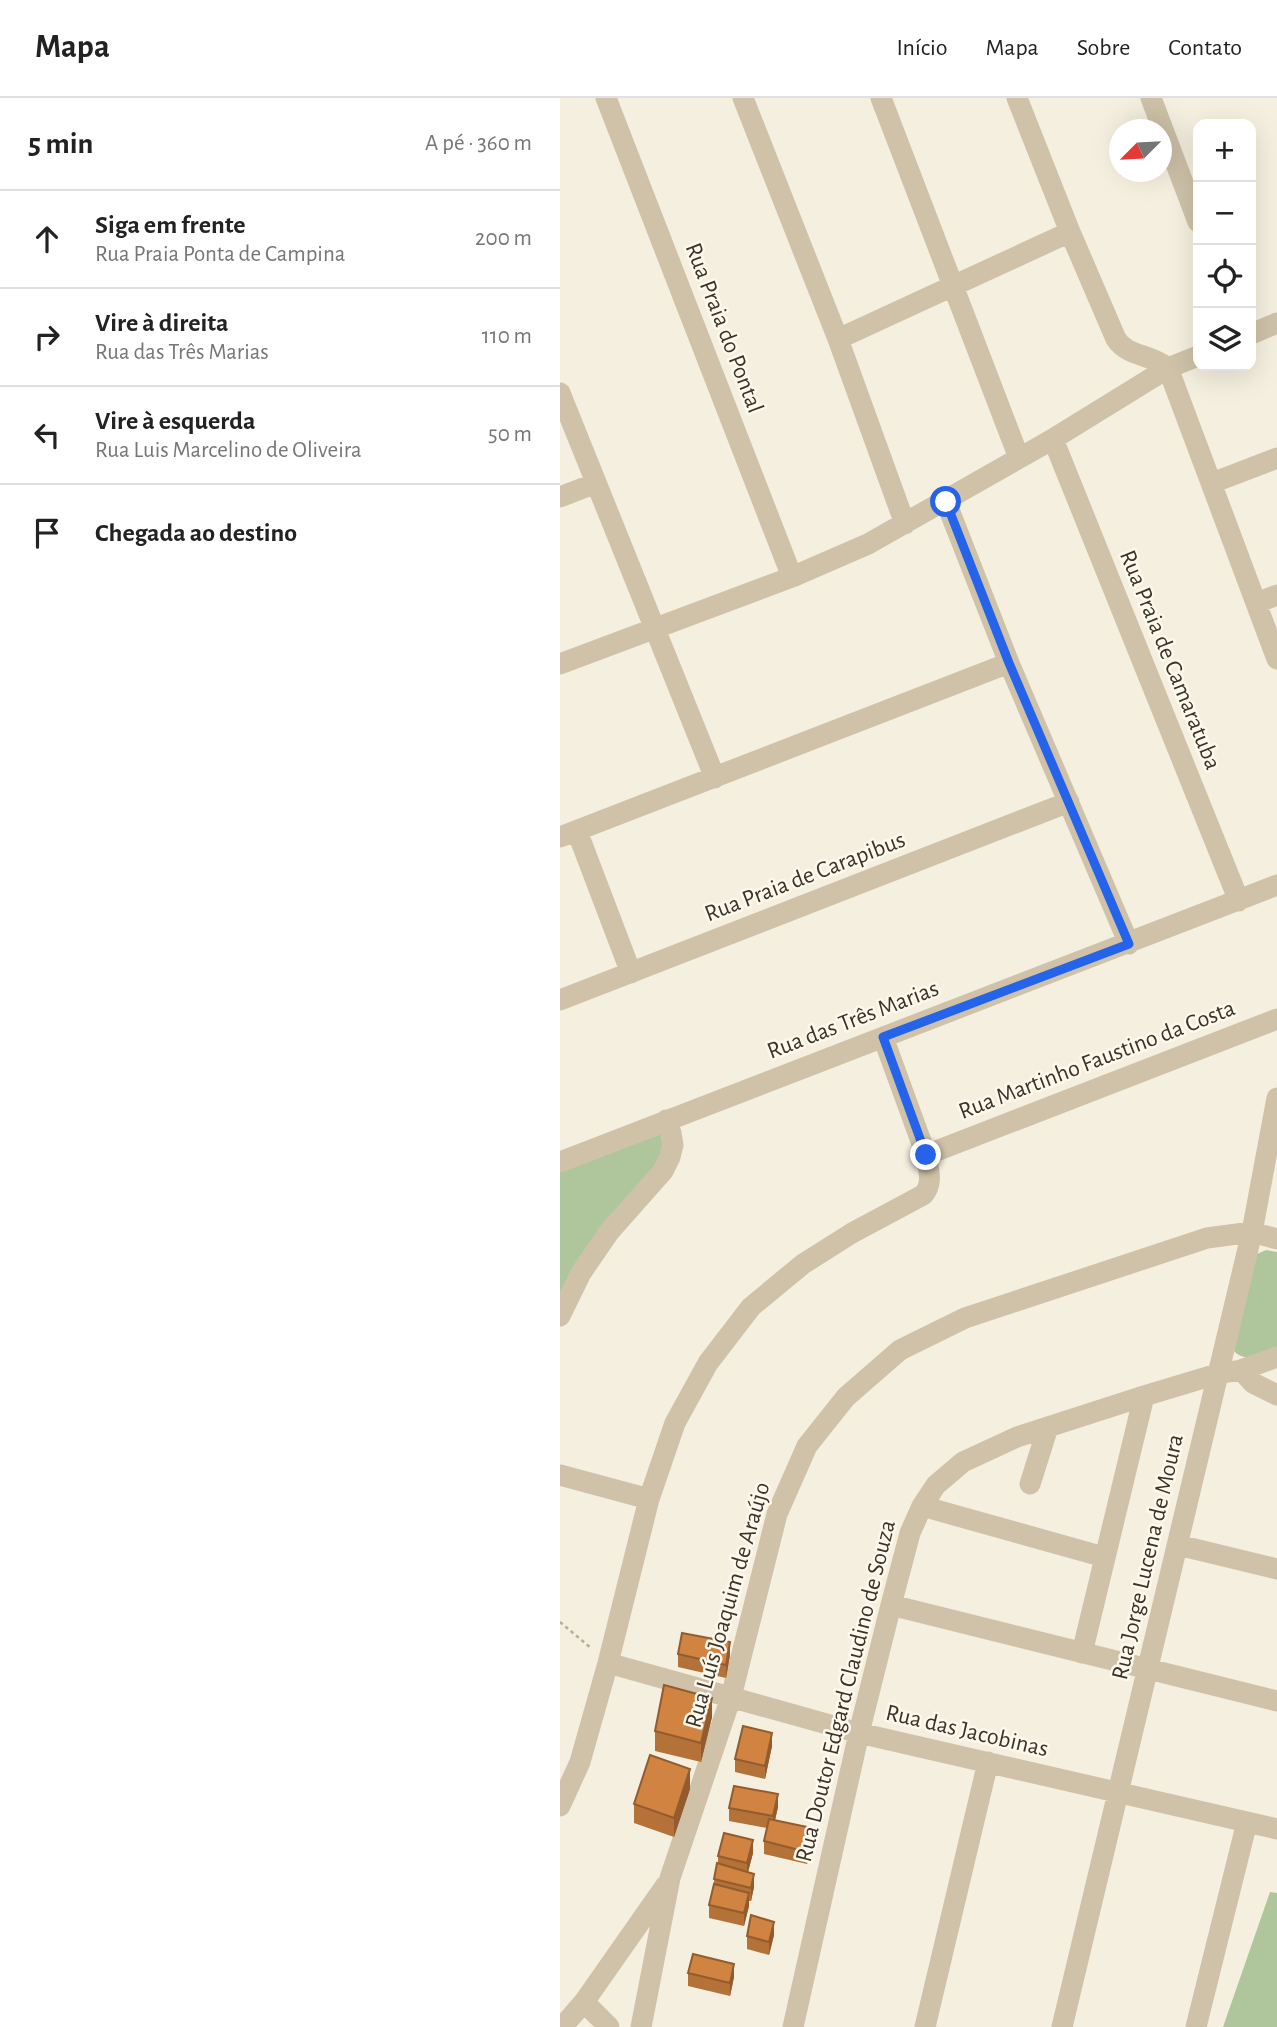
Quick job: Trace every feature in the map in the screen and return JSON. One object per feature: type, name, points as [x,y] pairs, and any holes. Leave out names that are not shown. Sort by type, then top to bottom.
[{"type":"street","name":"Rua Praia do Pontal","points":[[606,98],[792,577]]},
{"type":"street","points":[[743,98],[838,339],[905,524]]},
{"type":"street","points":[[881,98],[1019,458]]},
{"type":"street","points":[[1017,98],[1070,233],[1116,339],[1122,348],[1156,359],[1168,368],[1277,659]]},
{"type":"street","points":[[1151,98],[1193,209]]},
{"type":"street","points":[[838,339],[1070,233]]},
{"type":"street","points":[[1256,332],[1277,323]]},
{"type":"street","points":[[560,664],[829,562],[946,502],[1168,368],[1193,358]]},
{"type":"street","points":[[560,393],[715,778]]},
{"type":"street","name":"Rua Praia de Camaratuba","points":[[1054,439],[1239,901]]},
{"type":"street","points":[[1212,483],[1277,458]]},
{"type":"street","points":[[560,497],[596,484]]},
{"type":"street","points":[[946,502],[1009,663],[1129,944]]},
{"type":"street","points":[[1256,603],[1277,595]]},
{"type":"street","points":[[631,973],[569,834],[1009,663]]},
{"type":"street","name":"Rua Praia de Carapibus","points":[[560,1000],[1069,802]]},
{"type":"street","name":"Rua das Três Marias","points":[[560,1161],[1277,885]]},
{"type":"street","name":"Rua Martinho Faustino da Costa","points":[[926,1155],[1277,1019]]},
{"type":"street","points":[[560,1806],[580,1762],[649,1499],[675,1423],[708,1363],[751,1307],[803,1264],[928,1190],[930,1184],[926,1155],[883,1037]]},
{"type":"street","name":"Rua Jorge Lucena de Moura","points":[[1062,2027],[1252,1232],[1277,1098]]},
{"type":"street","points":[[560,1316],[581,1273],[609,1232],[663,1171],[673,1145],[666,1120]]},
{"type":"street","points":[[1252,1232],[1277,1239]]},
{"type":"street","name":"Rua Luís Joaquim de Araújo","points":[[642,2027],[670,1878],[731,1697],[777,1514],[807,1446],[846,1397],[900,1350],[965,1318],[1207,1238],[1252,1232]]},
{"type":"street","name":"Rua Doutor Edgard Claudino de Souza","points":[[793,2027],[859,1733],[891,1605],[910,1533],[922,1506],[936,1485],[963,1462],[1017,1437],[1277,1357]]},
{"type":"street","points":[[1241,1370],[1254,1383],[1277,1395]]},
{"type":"street","points":[[1082,1653],[1144,1396]]},
{"type":"street","points":[[1030,1484],[1048,1427]]},
{"type":"street","points":[[560,1475],[649,1499]]},
{"type":"street","points":[[922,1506],[1104,1557]]},
{"type":"street","points":[[1178,1545],[1277,1569]]},
{"type":"street","points":[[891,1605],[1277,1700]]},
{"type":"street","name":"Rua das Jacobinas","points":[[608,1663],[859,1733],[1277,1829]]},
{"type":"street","points":[[925,2027],[988,1762]]},
{"type":"street","points":[[1196,2027],[1247,1822]]},
{"type":"street","points":[[562,2027],[584,2002],[670,1878]]},
{"type":"street","points":[[584,2002],[609,2027]]},
{"type":"path","points":[[560,1622],[608,1663]]},
{"type":"green space","points":[[661,1134],[664,1154],[560,1298],[560,1170]]},
{"type":"green space","points":[[1266,1250],[1277,1252],[1277,1349],[1254,1357],[1244,1357],[1234,1351],[1257,1254]]},
{"type":"green space","points":[[1270,1892],[1277,1893],[1277,2027],[1223,2027]]},
{"type":"building","points":[[682,1633],[730,1642],[726,1665],[678,1654]]},
{"type":"building","points":[[664,1685],[712,1698],[701,1743],[655,1731]]},
{"type":"building","points":[[743,1726],[772,1733],[765,1766],[735,1759]]},
{"type":"building","points":[[650,1755],[690,1769],[674,1818],[634,1804]]},
{"type":"building","points":[[734,1786],[778,1794],[773,1816],[729,1808]]},
{"type":"building","points":[[769,1819],[812,1828],[807,1852],[764,1841]]},
{"type":"building","points":[[724,1833],[753,1840],[747,1863],[718,1856]]},
{"type":"building","points":[[717,1863],[754,1874],[751,1888],[714,1879]]},
{"type":"building","points":[[714,1884],[749,1893],[744,1913],[709,1905]]},
{"type":"building","points":[[751,1915],[774,1922],[769,1942],[747,1936]]},
{"type":"building","points":[[693,1954],[734,1964],[730,1983],[688,1973]]},
{"type":"route","points":[[926,1155],[883,1037],[1129,944],[1009,663],[946,502]]}]
